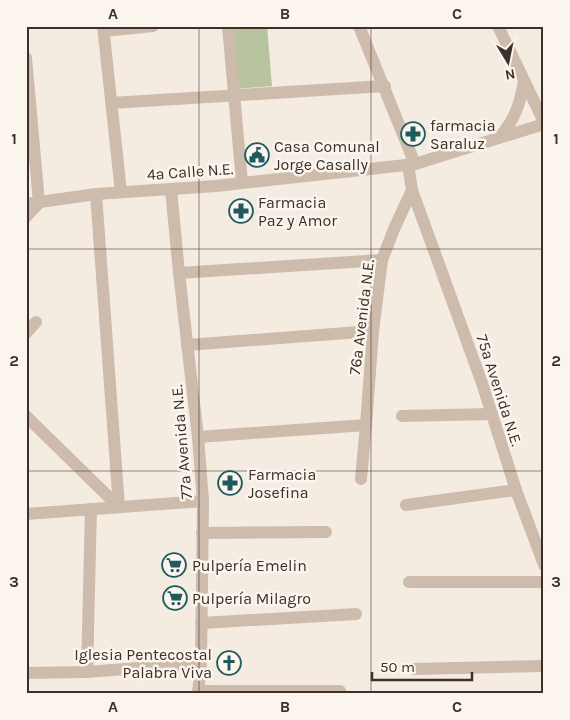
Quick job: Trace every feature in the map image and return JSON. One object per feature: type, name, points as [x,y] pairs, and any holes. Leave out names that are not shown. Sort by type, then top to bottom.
[{"type":"street","points":[[121,192],[104,29],[153,26]]},
{"type":"street","points":[[228,26],[242,184]]},
{"type":"street","points":[[360,26],[385,86],[412,164],[414,194]]},
{"type":"street","points":[[498,26],[544,123]]},
{"type":"street","points":[[26,58],[33,203],[26,217]]},
{"type":"street","points":[[499,138],[511,124],[520,104],[524,81]]},
{"type":"street","points":[[111,103],[385,86]]},
{"type":"street","name":"4a Calle N.E.","points":[[33,203],[96,194],[242,184],[412,164],[544,123]]},
{"type":"street","name":"77a Avenida N.E.","points":[[171,189],[198,436],[203,501],[201,663],[198,692]]},
{"type":"street","points":[[96,194],[119,507]]},
{"type":"street","name":"75a Avenida N.E.","points":[[414,194],[492,414],[516,490],[544,565]]},
{"type":"street","name":"76a Avenida N.E.","points":[[361,479],[373,331],[382,260],[394,229],[414,194]]},
{"type":"street","points":[[179,273],[382,260]]},
{"type":"street","points":[[26,333],[36,322]]},
{"type":"street","points":[[187,345],[373,331]]},
{"type":"street","points":[[402,416],[492,414]]},
{"type":"street","points":[[26,416],[119,507]]},
{"type":"street","points":[[198,436],[366,425]]},
{"type":"street","points":[[406,505],[516,490]]},
{"type":"street","points":[[26,514],[203,501]]},
{"type":"street","points":[[87,672],[91,509]]},
{"type":"street","points":[[202,533],[326,532]]},
{"type":"street","points":[[409,582],[544,582]]},
{"type":"street","points":[[201,623],[356,614]]},
{"type":"street","points":[[26,673],[87,672],[201,663]]},
{"type":"street","points":[[414,669],[544,666]]},
{"type":"street","points":[[198,692],[340,691]]},
{"type":"green space","points":[[231,26],[267,26],[272,86],[237,89]]},
{"type":"place","name":"farmacia Saraluz","points":[[413,134]]},
{"type":"place","name":"Casa Comunal Jorge Casally","points":[[257,155]]},
{"type":"place","name":"Farmacia Paz y Amor","points":[[241,211]]},
{"type":"place","name":"Farmacia Josefina","points":[[230,483]]},
{"type":"place","name":"Pulpería Emelin","points":[[174,565]]},
{"type":"place","name":"Pulpería Milagro","points":[[175,598]]},
{"type":"place","name":"Iglesia Pentecostal Palabra Viva","points":[[229,663]]}]
